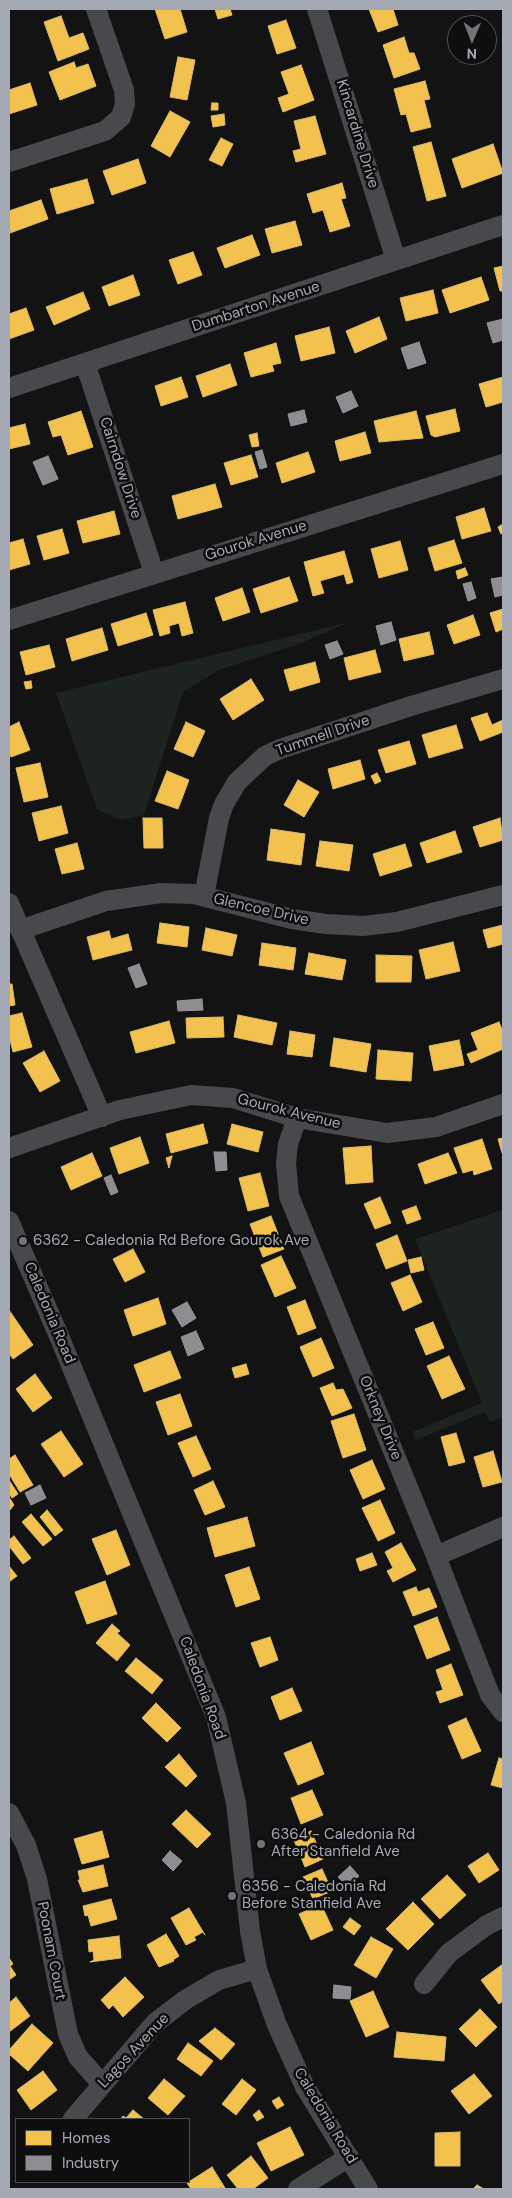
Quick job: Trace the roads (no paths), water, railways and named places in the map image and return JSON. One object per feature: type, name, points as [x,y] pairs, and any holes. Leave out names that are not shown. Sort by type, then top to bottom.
[{"type":"street","points":[[9,162],[105,131],[121,117],[125,104],[124,90],[96,9]]},
{"type":"street","name":"Kincardine Drive","points":[[317,9],[396,260]]},
{"type":"street","name":"Dumbarton Avenue","points":[[9,388],[503,225]]},
{"type":"street","name":"Cairndow Drive","points":[[85,363],[154,573]]},
{"type":"street","name":"Gourok Avenue","points":[[9,620],[154,573],[502,470]]},
{"type":"street","name":"Tummell Drive","points":[[204,896],[219,818],[224,804],[237,782],[265,756],[280,749],[411,706],[503,679]]},
{"type":"street","name":"Glencoe Drive","points":[[20,930],[116,899],[174,892],[204,896],[292,919],[326,924],[363,926],[397,922],[503,895]]},
{"type":"street","points":[[9,903],[102,1117]]},
{"type":"street","name":"Gourok Avenue","points":[[9,1148],[146,1103],[191,1095],[233,1098],[296,1118],[387,1133],[436,1127],[503,1104]]},
{"type":"street","name":"Orkney Drive","points":[[296,1118],[288,1144],[286,1163],[289,1196],[436,1556],[490,1695],[503,1712]]},
{"type":"street","name":"Caledonia Road","points":[[9,1220],[60,1336],[216,1717],[236,1803],[250,1931],[257,1969],[277,2025],[304,2087],[368,2189]]},
{"type":"street","points":[[436,1556],[503,1527]]},
{"type":"street","name":"Poonam Court","points":[[9,1813],[26,1845],[36,1879],[68,2034],[78,2057],[102,2084]]},
{"type":"street","points":[[424,1984],[449,1954],[487,1925],[503,1917]]},
{"type":"street","name":"Lagos Avenue","points":[[74,2118],[155,2023],[185,2000],[218,1980],[257,1969]]},
{"type":"street","points":[[298,2189],[349,2157]]},
{"type":"place","name":"6362 - Caledonia Rd Before Gourok Ave","points":[[23,1241]]},
{"type":"place","name":"6364 - Caledonia Rd After Stanfield Ave","points":[[261,1844]]},
{"type":"place","name":"6356 - Caledonia Rd Before Stanfield Ave","points":[[232,1896]]}]
